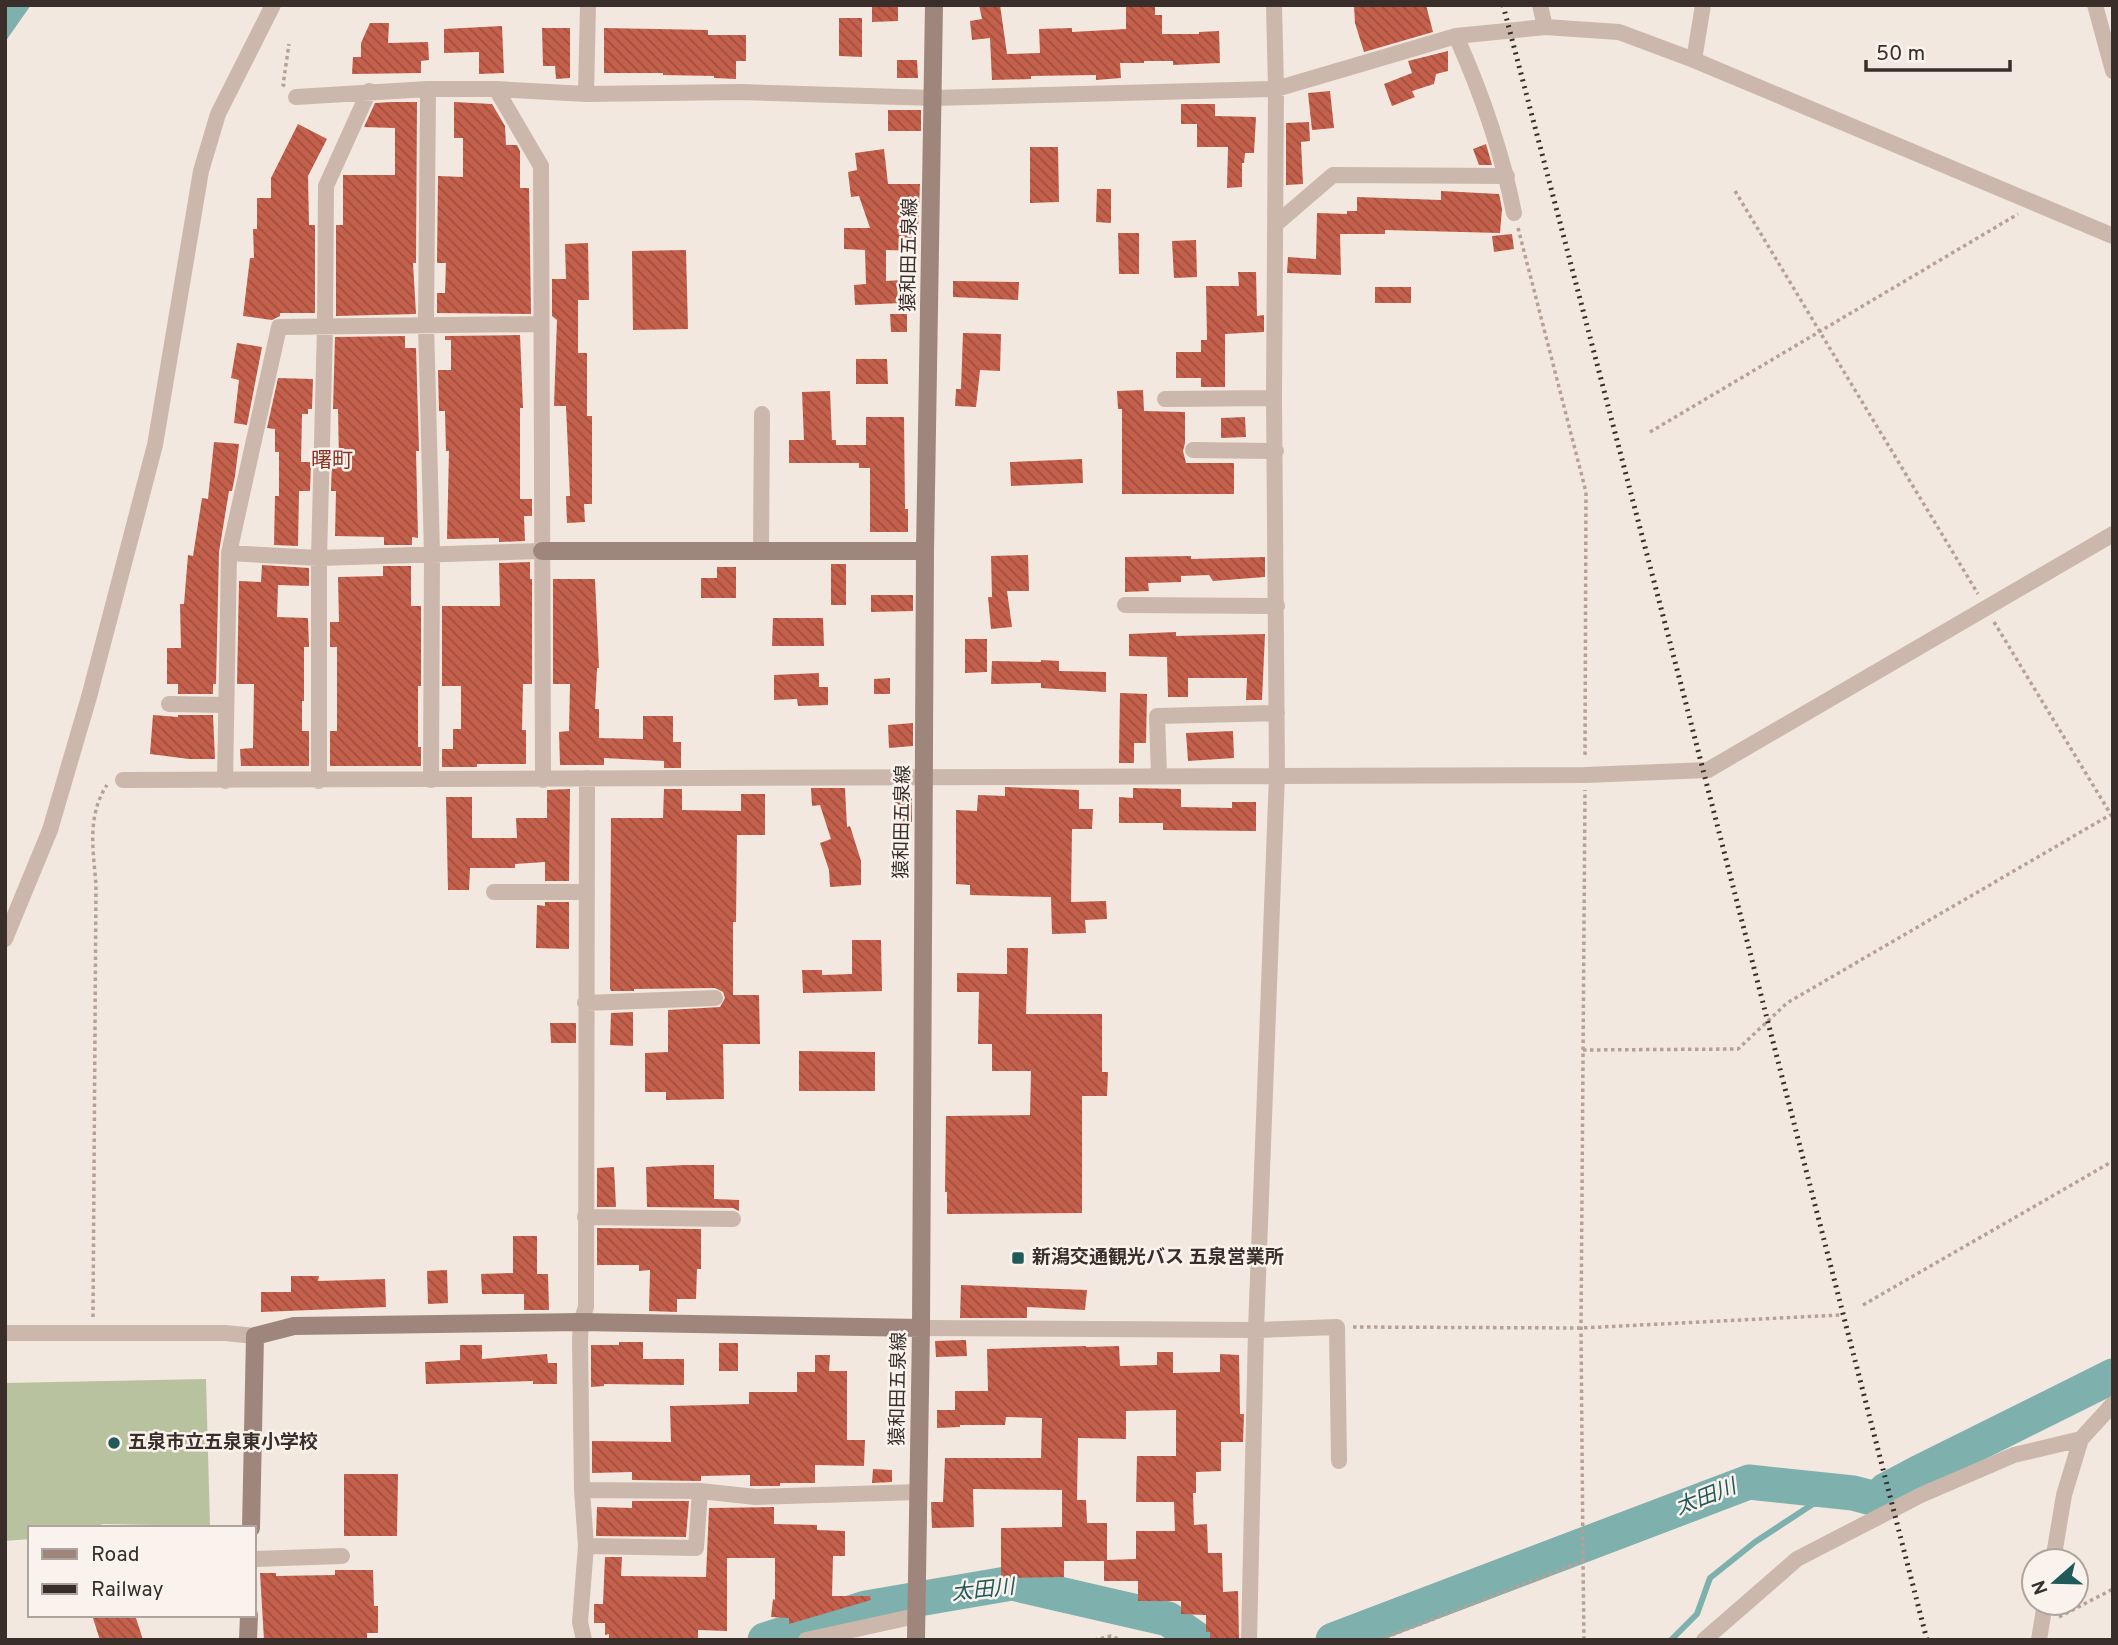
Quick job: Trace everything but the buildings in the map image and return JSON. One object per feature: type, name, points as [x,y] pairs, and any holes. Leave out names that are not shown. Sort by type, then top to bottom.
[{"type":"main road","name":"猿和田五泉線","points":[[916,1640],[921,1328],[925,551],[934,5]]},
{"type":"main road","points":[[542,551],[925,551]]},
{"type":"main road","points":[[251,1526],[255,1336],[294,1326],[581,1322],[921,1328]]},
{"type":"main road","points":[[248,1640],[249,1617]]},
{"type":"street","points":[[5,939],[50,830],[89,698],[155,445],[201,172],[218,114],[273,5]]},
{"type":"street","points":[[586,94],[588,5]]},
{"type":"street","points":[[926,5],[934,24]]},
{"type":"street","points":[[934,24],[940,5]]},
{"type":"street","points":[[1249,1640],[1256,1329],[1277,774],[1274,5]]},
{"type":"street","points":[[1540,5],[1545,27]]},
{"type":"street","points":[[1694,60],[1703,5]]},
{"type":"street","points":[[2095,5],[2113,71]]},
{"type":"street","points":[[296,96],[369,91],[496,89],[586,94],[741,92],[933,98],[1276,89],[1456,36],[1545,27],[1619,32],[1694,60],[2113,236]]},
{"type":"street","points":[[1456,36],[1470,67],[1507,176],[1514,213]]},
{"type":"street","points":[[428,89],[426,324],[432,553],[431,780]]},
{"type":"street","points":[[496,89],[541,166],[543,780]]},
{"type":"street","points":[[319,781],[319,558],[326,186],[369,91]]},
{"type":"street","points":[[1276,224],[1333,174],[1507,176]]},
{"type":"street","points":[[225,781],[229,554],[279,327],[541,324]]},
{"type":"street","points":[[1165,399],[1275,398]]},
{"type":"street","points":[[761,552],[762,414]]},
{"type":"street","points":[[1193,450],[1276,451]]},
{"type":"street","points":[[122,780],[1585,775],[1708,770],[2113,534]]},
{"type":"street","points":[[229,554],[319,558],[542,551]]},
{"type":"street","points":[[1125,605],[1276,606]]},
{"type":"street","points":[[169,704],[226,705]]},
{"type":"street","points":[[1159,776],[1157,716],[1277,713]]},
{"type":"street","points":[[584,1640],[580,1622],[586,1546],[582,1489],[581,1322],[586,1307],[587,778]]},
{"type":"street","points":[[494,892],[587,892]]},
{"type":"street","points":[[586,1003],[715,998]]},
{"type":"street","points":[[585,1217],[733,1219]]},
{"type":"street","points":[[921,1328],[1337,1327],[1339,1461]]},
{"type":"street","points":[[5,1333],[225,1333],[255,1336]]},
{"type":"street","points":[[2055,1547],[2064,1495],[2081,1439],[2113,1404]]},
{"type":"street","points":[[1704,1640],[1797,1559],[1921,1495],[2014,1455],[2081,1439]]},
{"type":"street","points":[[582,1489],[700,1491],[756,1497],[919,1492]]},
{"type":"street","points":[[586,1546],[696,1548],[700,1491]]},
{"type":"street","points":[[256,1559],[342,1556]]},
{"type":"street","points":[[806,1640],[916,1616]]},
{"type":"path","points":[[289,44],[283,85],[296,96]]},
{"type":"path","points":[[1583,1051],[1738,1048],[1787,1003],[2112,815],[1735,191]]},
{"type":"path","points":[[1650,432],[2035,204]]},
{"type":"path","points":[[1514,213],[1587,492],[1580,1328],[1584,1640]]},
{"type":"path","points":[[93,1332],[96,884],[92,844],[93,819],[100,797],[108,785],[122,780]]},
{"type":"path","points":[[1863,1305],[2113,1161]]},
{"type":"path","points":[[1337,1327],[1580,1328],[1840,1315]]},
{"type":"path","points":[[1380,1640],[1583,1561]]},
{"type":"path","points":[[2040,1632],[2113,1589]]},
{"type":"path","points":[[1094,1640],[1111,1636],[1121,1640]]},
{"type":"green space","name":"五泉市立五泉東小学校","points":[[206,1379],[210,1526],[28,1526],[28,1539],[5,1541],[5,1383]]},
{"type":"water","points":[[5,5],[31,5],[5,42]]},
{"type":"waterway","name":"太田川","points":[[1333,1640],[1749,1482],[1853,1493],[1876,1499],[1886,1490],[1918,1473],[2113,1376]]},
{"type":"waterway","points":[[1671,1640],[1697,1614],[1710,1578],[1755,1542],[1813,1504],[1876,1499]]},
{"type":"waterway","name":"太田川","points":[[765,1640],[866,1608],[1012,1583],[1168,1619],[1198,1640]]},
{"type":"railway","points":[[1503,5],[1927,1640]]},
{"type":"place","name":"新潟交通観光バス 五泉営業所","points":[[1018,1258]]},
{"type":"place","name":"五泉市立五泉東小学校","points":[[114,1443]]},
{"type":"district","name":"曙町","points":[[332,461]]}]
